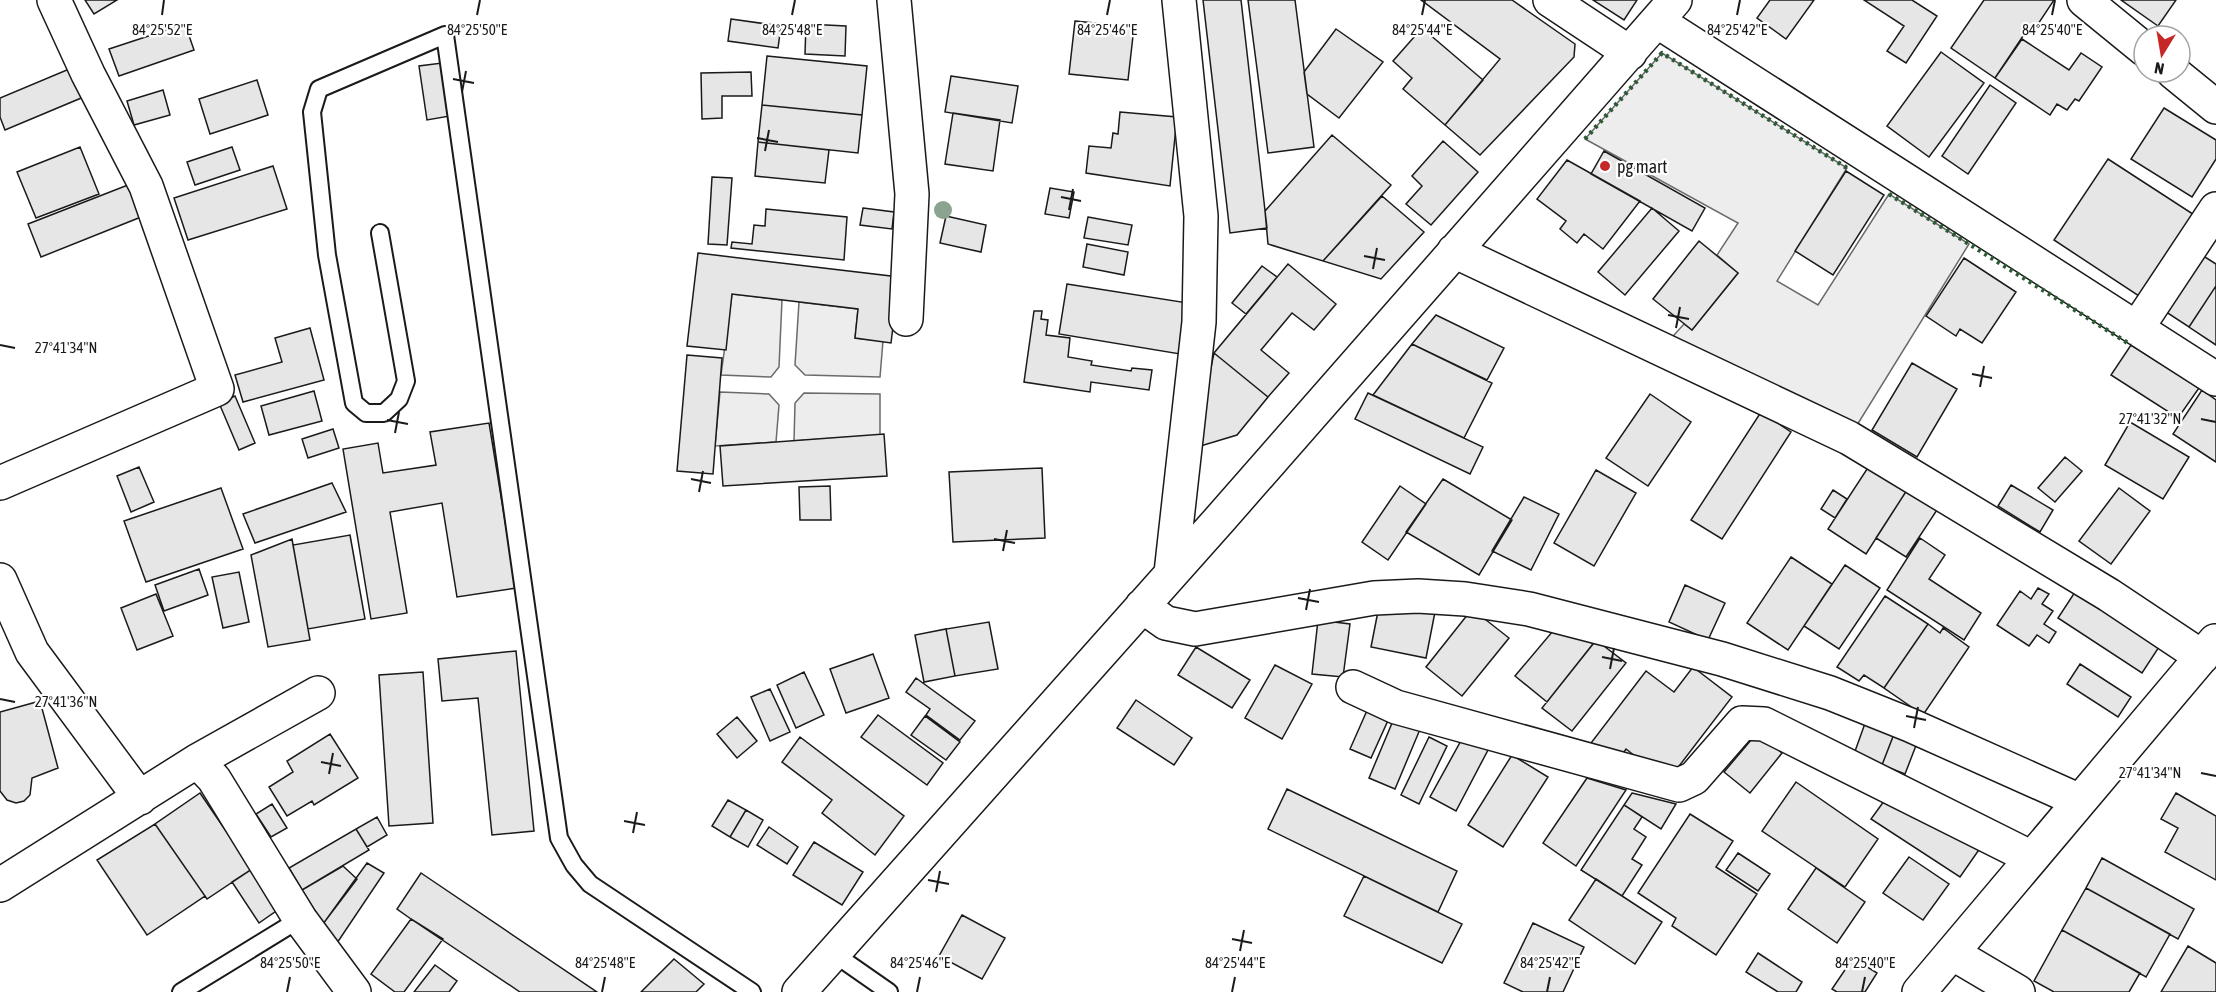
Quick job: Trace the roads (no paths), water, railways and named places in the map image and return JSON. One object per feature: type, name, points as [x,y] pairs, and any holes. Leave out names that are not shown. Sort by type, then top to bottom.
[{"type":"street","points":[[0,483],[217,389],[146,186],[88,74],[54,0]]},
{"type":"street","points":[[894,0],[912,194],[906,319]]},
{"type":"street","points":[[1171,573],[1199,322],[1201,216],[1179,0]]},
{"type":"street","points":[[1550,0],[1630,53]]},
{"type":"street","points":[[2084,0],[2132,39]]},
{"type":"street","points":[[799,992],[1666,10],[2216,379]]},
{"type":"street","points":[[2188,84],[2216,107]]},
{"type":"street","points":[[2137,328],[2216,209]]},
{"type":"street","points":[[1454,251],[1849,438],[2109,595],[2209,648],[1918,992]]},
{"type":"street","points":[[0,580],[32,652],[140,798]]},
{"type":"street","points":[[1142,606],[1166,623],[1195,629],[1374,598],[1418,596],[1465,599],[1529,609],[1722,659],[1830,693],[1910,725],[2080,801]]},
{"type":"street","points":[[1353,687],[1396,707],[1678,785],[1694,778],[1742,723],[1764,724],[2032,858]]},
{"type":"street","points":[[0,885],[198,761],[318,693]]},
{"type":"street","points":[[198,761],[214,779],[300,919],[354,992]]},
{"type":"street","points":[[1952,953],[2018,992]]},
{"type":"lane","points":[[380,232],[406,381],[399,399],[384,413],[366,413],[354,403],[327,255],[312,112],[319,89],[445,36],[559,838],[574,865],[590,884],[752,992]]},
{"type":"lane","points":[[181,992],[300,919]]},
{"type":"lane","points":[[833,953],[889,992]]},
{"type":"place","name":"pg mart","points":[[1605,166]]}]
